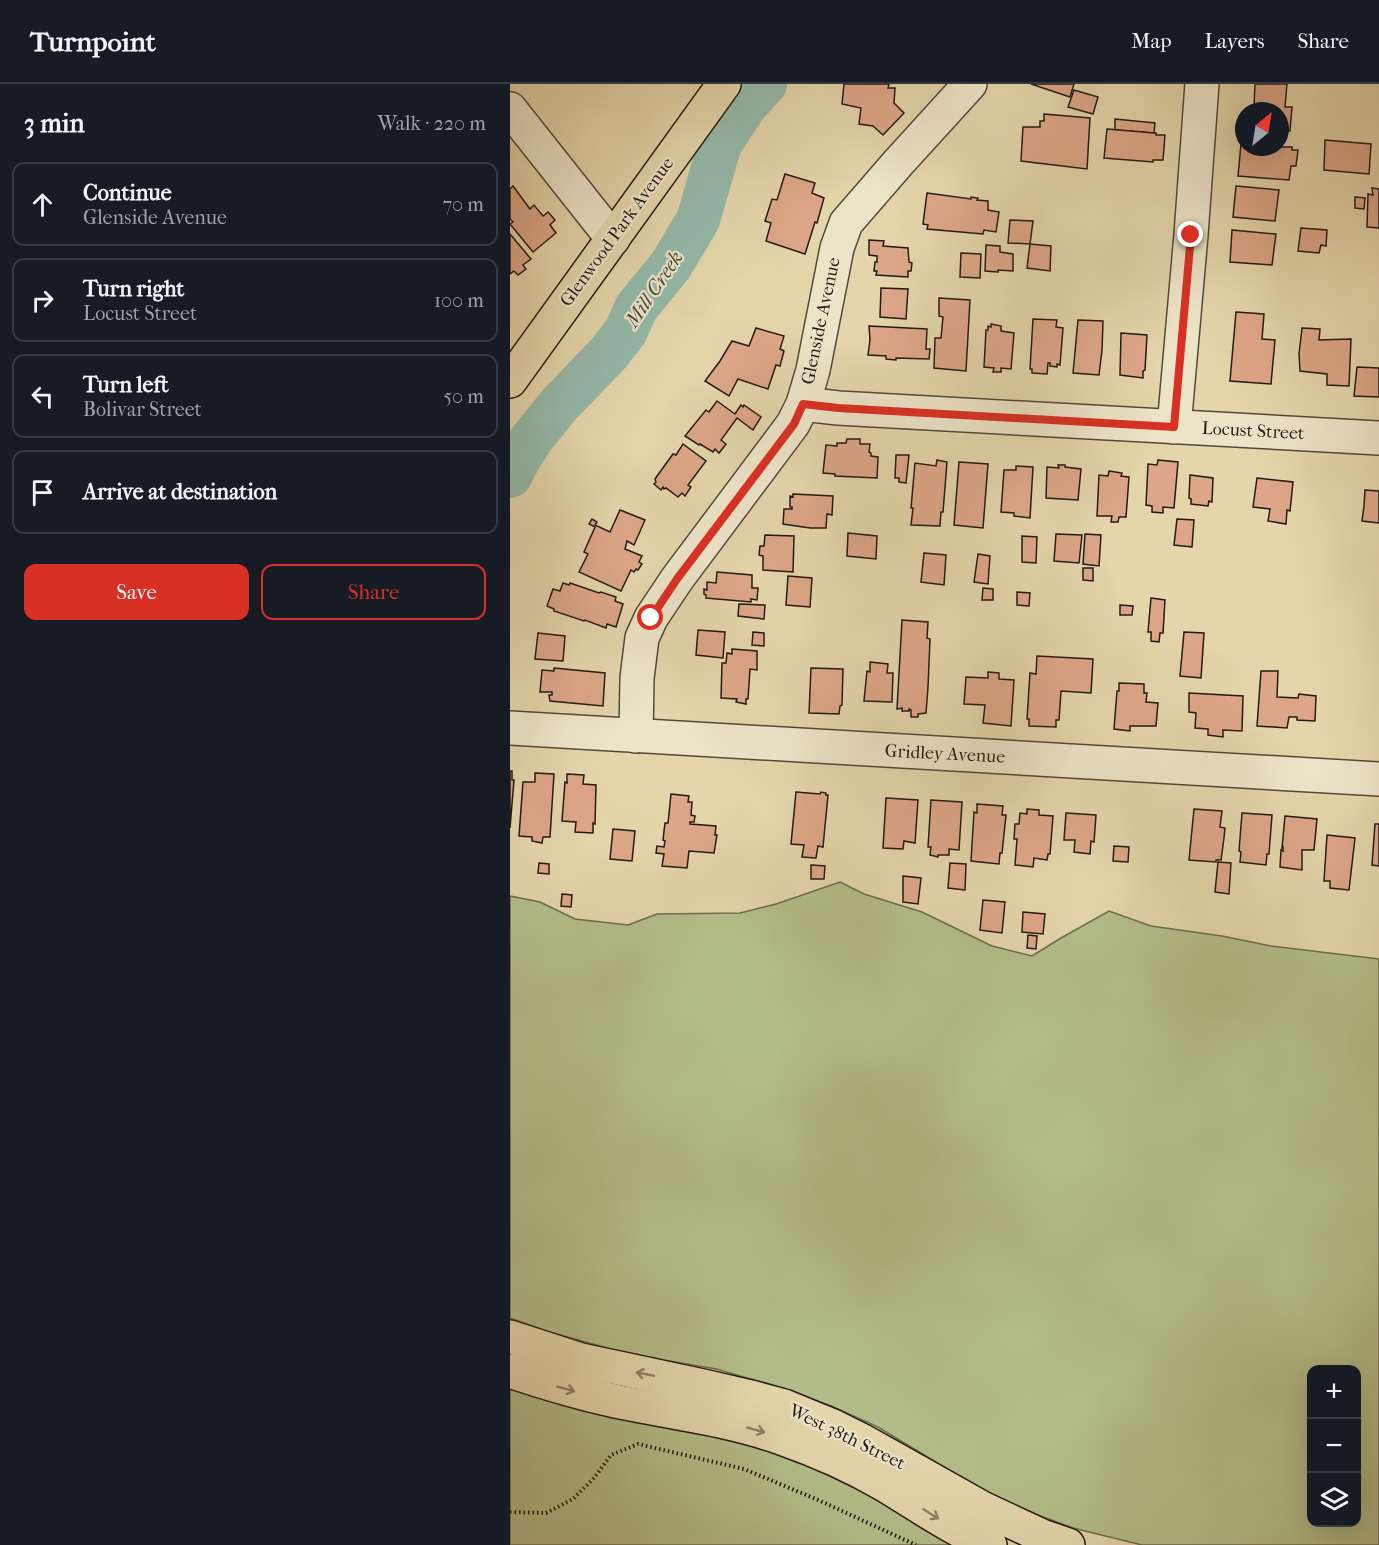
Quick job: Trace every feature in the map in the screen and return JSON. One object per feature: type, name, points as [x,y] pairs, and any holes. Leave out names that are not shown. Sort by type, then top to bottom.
[{"type":"main road","name":"Glenwood Park Avenue","points":[[510,381],[724,84]]},
{"type":"main road","name":"West 38th Street","points":[[510,1337],[581,1360],[784,1406],[869,1444],[981,1508],[1041,1536],[1068,1545]]},
{"type":"main road","name":"West 38th Street","points":[[510,1371],[562,1388],[615,1401],[707,1417],[782,1438],[826,1455],[880,1483],[953,1528],[990,1545]]},
{"type":"street","name":"Glenside Avenue","points":[[636,736],[637,678],[642,638],[651,618],[677,579],[794,424],[803,404],[813,370],[837,248],[846,223],[970,84]]},
{"type":"street","points":[[1174,427],[1202,84]]},
{"type":"street","points":[[510,109],[613,238]]},
{"type":"street","name":"Locust Street","points":[[803,404],[838,408],[1379,438]]},
{"type":"street","name":"Gridley Avenue","points":[[510,728],[1379,779]]},
{"type":"path","points":[[510,1512],[546,1513],[573,1499],[594,1478],[611,1455],[638,1444],[744,1468],[916,1545]]},
{"type":"green space","points":[[840,882],[864,894],[922,912],[992,946],[1032,956],[1109,911],[1151,926],[1222,936],[1271,946],[1379,959],[1379,1545],[1142,1545],[1073,1528],[1000,1501],[878,1427],[831,1406],[716,1369],[611,1349],[549,1332],[510,1318],[510,896],[540,902],[575,919],[628,925],[657,914],[740,913],[776,904]]},
{"type":"green space","points":[[510,1383],[775,1444],[969,1545],[510,1545]]},
{"type":"building","points":[[844,84],[889,84],[888,88],[895,88],[894,103],[904,113],[883,135],[873,126],[859,124],[861,108],[842,104]]},
{"type":"building","points":[[1031,84],[1074,84],[1070,97]]},
{"type":"building","points":[[1255,84],[1287,84],[1285,102],[1254,102]]},
{"type":"building","points":[[1074,90],[1098,97],[1093,114],[1068,107]]},
{"type":"building","points":[[1289,107],[1292,107],[1290,131]]},
{"type":"building","points":[[1044,114],[1090,118],[1087,169],[1021,161],[1023,127],[1040,127],[1040,121],[1044,121]]},
{"type":"building","points":[[1115,119],[1155,123],[1154,133],[1115,130]]},
{"type":"building","points":[[1107,129],[1165,135],[1163,160],[1153,160],[1153,162],[1104,158]]},
{"type":"building","points":[[1325,140],[1371,144],[1369,174],[1324,170]]},
{"type":"building","points":[[1289,147],[1292,147],[1292,150],[1298,150],[1296,166],[1291,166],[1289,180],[1238,176],[1240,156],[1289,156]]},
{"type":"building","points":[[785,174],[815,183],[812,193],[824,198],[805,254],[766,241],[771,223],[765,221],[772,199],[777,200]]},
{"type":"building","points":[[513,186],[530,209],[534,205],[543,216],[548,212],[555,220],[550,225],[556,233],[533,252],[510,224],[513,222],[510,219],[510,189]]},
{"type":"building","points":[[1236,186],[1279,190],[1275,221],[1233,217]]},
{"type":"building","points":[[1372,188],[1379,189],[1379,228],[1367,227],[1368,194],[1373,195]]},
{"type":"building","points":[[927,193],[988,201],[988,210],[999,212],[996,232],[984,230],[983,234],[927,229],[928,225],[923,224]]},
{"type":"building","points":[[1355,197],[1365,198],[1364,209],[1355,208]]},
{"type":"building","points":[[1010,220],[1033,221],[1030,244],[1008,243]]},
{"type":"building","points":[[1301,228],[1327,230],[1326,246],[1321,245],[1319,253],[1298,251]]},
{"type":"building","points":[[1232,230],[1276,234],[1272,265],[1230,262]]},
{"type":"building","points":[[510,234],[531,259],[523,265],[526,269],[518,275],[514,271],[510,274]]},
{"type":"building","points":[[869,240],[884,241],[883,246],[908,248],[909,262],[912,263],[908,277],[876,275],[877,271],[874,271],[877,256],[869,255]]},
{"type":"building","points":[[1030,244],[1051,246],[1050,271],[1027,268]]},
{"type":"building","points":[[986,245],[1000,246],[1000,252],[1013,254],[1013,271],[985,271]]},
{"type":"building","points":[[961,253],[981,254],[980,278],[960,277]]},
{"type":"building","points":[[881,288],[908,289],[906,319],[880,317]]},
{"type":"building","points":[[939,298],[970,300],[966,371],[934,368],[935,338],[941,338],[943,317],[939,316]]},
{"type":"building","points":[[1236,312],[1264,314],[1262,339],[1275,340],[1271,384],[1230,381]]},
{"type":"building","points":[[1033,319],[1057,320],[1056,327],[1063,328],[1060,365],[1050,366],[1048,363],[1047,374],[1032,373],[1030,369]]},
{"type":"building","points":[[1078,320],[1103,321],[1099,375],[1073,373]]},
{"type":"building","points":[[991,324],[1001,326],[1001,331],[1014,333],[1011,369],[1001,368],[1001,372],[993,372],[994,368],[984,367],[986,330],[988,326],[991,327]]},
{"type":"building","points":[[869,326],[927,329],[926,349],[930,349],[929,359],[896,358],[896,360],[886,359],[886,356],[868,355]]},
{"type":"building","points":[[756,328],[784,336],[780,349],[784,351],[780,366],[776,365],[768,389],[738,379],[729,396],[705,381],[732,341],[749,346]]},
{"type":"building","points":[[1302,328],[1320,329],[1319,340],[1351,339],[1349,386],[1327,385],[1327,374],[1300,371]]},
{"type":"building","points":[[1121,333],[1147,335],[1143,378],[1120,375]]},
{"type":"building","points":[[1357,367],[1379,368],[1379,397],[1354,396]]},
{"type":"building","points":[[717,401],[735,414],[741,405],[743,407],[744,405],[761,417],[753,430],[737,418],[721,440],[726,444],[719,453],[685,436],[706,410],[709,412]]},
{"type":"building","points":[[847,439],[860,439],[860,444],[870,444],[871,456],[878,457],[877,478],[835,476],[835,474],[823,473],[826,445],[837,446],[837,443],[846,443]]},
{"type":"building","points":[[683,444],[706,461],[688,485],[691,487],[685,496],[682,493],[678,497],[666,488],[663,487],[661,490],[654,484],[655,479],[673,454],[676,455]]},
{"type":"building","points":[[896,455],[909,455],[906,483],[899,482],[899,478],[895,478]]},
{"type":"building","points":[[937,460],[947,462],[940,526],[911,525],[915,463],[936,466]]},
{"type":"building","points":[[1158,460],[1178,462],[1174,508],[1163,507],[1163,513],[1152,512],[1152,506],[1146,505],[1148,464],[1157,465]]},
{"type":"building","points":[[959,462],[988,464],[983,528],[954,525]]},
{"type":"building","points":[[1058,465],[1081,469],[1078,500],[1046,498],[1047,467],[1059,468]]},
{"type":"building","points":[[1016,466],[1033,467],[1030,518],[1001,512],[1004,470],[1016,470]]},
{"type":"building","points":[[1109,471],[1122,473],[1121,476],[1129,477],[1126,517],[1119,517],[1118,522],[1111,522],[1112,516],[1097,516],[1099,475],[1108,476]]},
{"type":"building","points":[[1190,475],[1213,478],[1212,502],[1209,501],[1208,506],[1191,504]]},
{"type":"building","points":[[1257,478],[1293,482],[1290,511],[1287,510],[1286,524],[1268,521],[1270,509],[1253,507]]},
{"type":"building","points":[[1365,490],[1379,491],[1379,523],[1362,521]]},
{"type":"building","points":[[793,494],[833,496],[832,515],[827,514],[826,528],[783,524],[784,509],[792,509],[790,496],[793,497]]},
{"type":"building","points":[[620,510],[645,520],[634,545],[627,541],[625,549],[642,556],[639,562],[642,564],[638,570],[634,572],[631,570],[621,591],[579,572],[588,554],[584,552],[595,527],[589,524],[592,519],[597,522],[595,525],[610,532]]},
{"type":"building","points":[[1177,519],[1194,520],[1192,547],[1174,545]]},
{"type":"building","points":[[848,533],[877,536],[876,559],[847,556]]},
{"type":"building","points":[[1056,534],[1082,535],[1079,563],[1054,561]]},
{"type":"building","points":[[1085,534],[1101,535],[1099,566],[1083,564]]},
{"type":"building","points":[[765,535],[794,536],[793,572],[763,570],[763,556],[759,555],[760,546],[764,546]]},
{"type":"building","points":[[1022,536],[1037,537],[1036,563],[1022,562]]},
{"type":"building","points":[[924,553],[946,555],[944,585],[921,582]]},
{"type":"building","points":[[978,554],[990,556],[988,584],[974,582]]},
{"type":"building","points":[[1083,568],[1093,568],[1093,581],[1083,580]]},
{"type":"building","points":[[717,572],[752,575],[752,588],[758,588],[757,600],[751,599],[751,602],[706,598],[704,589],[707,590],[707,582],[716,583]]},
{"type":"building","points":[[788,576],[812,578],[810,607],[786,605]]},
{"type":"building","points":[[563,583],[616,597],[615,601],[623,604],[616,627],[607,624],[606,628],[554,611],[547,606],[553,589],[560,591]]},
{"type":"building","points":[[983,588],[993,589],[993,600],[982,600]]},
{"type":"building","points":[[1017,592],[1030,593],[1029,606],[1017,605]]},
{"type":"building","points":[[1151,598],[1165,600],[1163,633],[1160,633],[1159,642],[1151,641],[1151,632],[1148,632]]},
{"type":"building","points":[[739,604],[765,605],[764,619],[738,616]]},
{"type":"building","points":[[1120,605],[1133,606],[1132,615],[1120,615]]},
{"type":"building","points":[[902,620],[928,622],[927,638],[930,639],[926,713],[918,714],[918,717],[911,717],[909,709],[909,711],[902,711],[902,708],[897,709]]},
{"type":"building","points":[[698,630],[725,632],[723,658],[696,655]]},
{"type":"building","points":[[753,632],[764,633],[764,646],[752,645]]},
{"type":"building","points":[[1184,632],[1204,633],[1201,678],[1180,676]]},
{"type":"building","points":[[538,633],[565,636],[563,661],[535,659]]},
{"type":"building","points":[[732,649],[757,651],[757,670],[750,669],[746,704],[736,702],[737,699],[721,698],[722,663],[726,663],[727,653],[732,654]]},
{"type":"building","points":[[1037,656],[1093,659],[1091,693],[1061,691],[1059,720],[1056,720],[1056,727],[1029,726],[1029,719],[1027,719],[1030,673],[1036,674]]},
{"type":"building","points":[[870,662],[888,664],[887,673],[893,673],[892,702],[864,701]]},
{"type":"building","points":[[554,668],[605,673],[603,706],[550,701],[549,695],[552,695],[552,692],[540,692],[542,670],[554,671]]},
{"type":"building","points":[[811,668],[843,669],[842,705],[839,714],[809,713]]},
{"type":"building","points":[[1261,671],[1278,671],[1277,697],[1298,698],[1299,694],[1316,696],[1315,721],[1289,717],[1287,728],[1257,726]]},
{"type":"building","points":[[988,672],[999,673],[999,679],[1014,680],[1011,726],[983,723],[985,705],[964,704],[966,677],[988,678]]},
{"type":"building","points":[[1119,683],[1144,684],[1144,693],[1147,693],[1146,702],[1158,703],[1156,726],[1130,726],[1130,731],[1114,729]]},
{"type":"building","points":[[1189,693],[1243,696],[1242,731],[1223,730],[1223,737],[1208,735],[1208,729],[1195,728],[1196,713],[1189,712]]},
{"type":"building","points":[[510,771],[512,771],[512,780],[514,780],[510,828]]},
{"type":"building","points":[[535,773],[554,774],[550,837],[543,837],[542,843],[532,841],[532,837],[519,836],[523,782],[535,782]]},
{"type":"building","points":[[567,774],[584,775],[583,784],[596,785],[593,833],[575,832],[576,822],[562,821]]},
{"type":"building","points":[[796,792],[820,794],[821,792],[828,795],[823,847],[818,846],[816,858],[802,857],[804,845],[791,844]]},
{"type":"building","points":[[671,794],[689,796],[688,802],[692,802],[691,815],[695,816],[694,822],[690,824],[716,826],[714,853],[689,851],[687,868],[662,866],[664,854],[656,853],[657,846],[664,847],[665,823],[668,823]]},
{"type":"building","points":[[886,798],[918,800],[915,843],[904,841],[903,849],[883,848]]},
{"type":"building","points":[[931,800],[962,802],[959,850],[949,849],[949,855],[938,855],[938,857],[930,855],[931,847],[928,847]]},
{"type":"building","points":[[977,804],[1003,806],[1002,815],[1006,815],[999,864],[971,861],[974,812],[977,813]]},
{"type":"building","points":[[1027,809],[1039,810],[1039,815],[1053,816],[1050,854],[1047,860],[1034,858],[1033,867],[1015,865],[1017,839],[1014,839],[1015,824],[1019,824],[1020,813],[1027,814]]},
{"type":"building","points":[[1194,809],[1222,811],[1220,827],[1225,828],[1221,860],[1216,860],[1216,862],[1189,860]]},
{"type":"building","points":[[1066,813],[1096,815],[1094,842],[1091,841],[1090,854],[1074,852],[1075,840],[1064,840]]},
{"type":"building","points":[[1242,813],[1272,815],[1266,865],[1240,862]]},
{"type":"building","points":[[1285,816],[1317,819],[1314,850],[1302,850],[1302,870],[1280,867]]},
{"type":"building","points":[[1375,824],[1379,824],[1379,866],[1372,865]]},
{"type":"building","points":[[613,829],[635,831],[632,861],[610,859]]},
{"type":"building","points":[[1327,835],[1355,838],[1349,890],[1330,888],[1330,881],[1324,881]]},
{"type":"building","points":[[1114,846],[1129,847],[1128,862],[1113,861]]},
{"type":"building","points":[[1218,862],[1231,863],[1229,894],[1215,892]]},
{"type":"building","points":[[539,863],[549,864],[549,874],[538,873]]},
{"type":"building","points":[[950,863],[966,864],[965,890],[948,888]]},
{"type":"building","points":[[811,865],[825,866],[824,879],[811,879]]},
{"type":"building","points":[[903,876],[921,878],[918,904],[903,902]]},
{"type":"building","points":[[562,894],[572,895],[571,907],[561,906]]},
{"type":"building","points":[[983,900],[1005,902],[1002,933],[980,930]]},
{"type":"building","points":[[1023,912],[1045,914],[1043,934],[1022,932]]},
{"type":"building","points":[[1028,935],[1037,936],[1036,949],[1027,948]]},
{"type":"waterway","name":"Mill Creek","points":[[510,476],[533,437],[559,405],[609,353],[626,331],[636,308],[671,265],[698,220],[720,144],[745,106],[765,84]]},
{"type":"route","points":[[651,618],[677,579],[794,424],[803,404],[838,408],[1174,427],[1191,235]]}]
